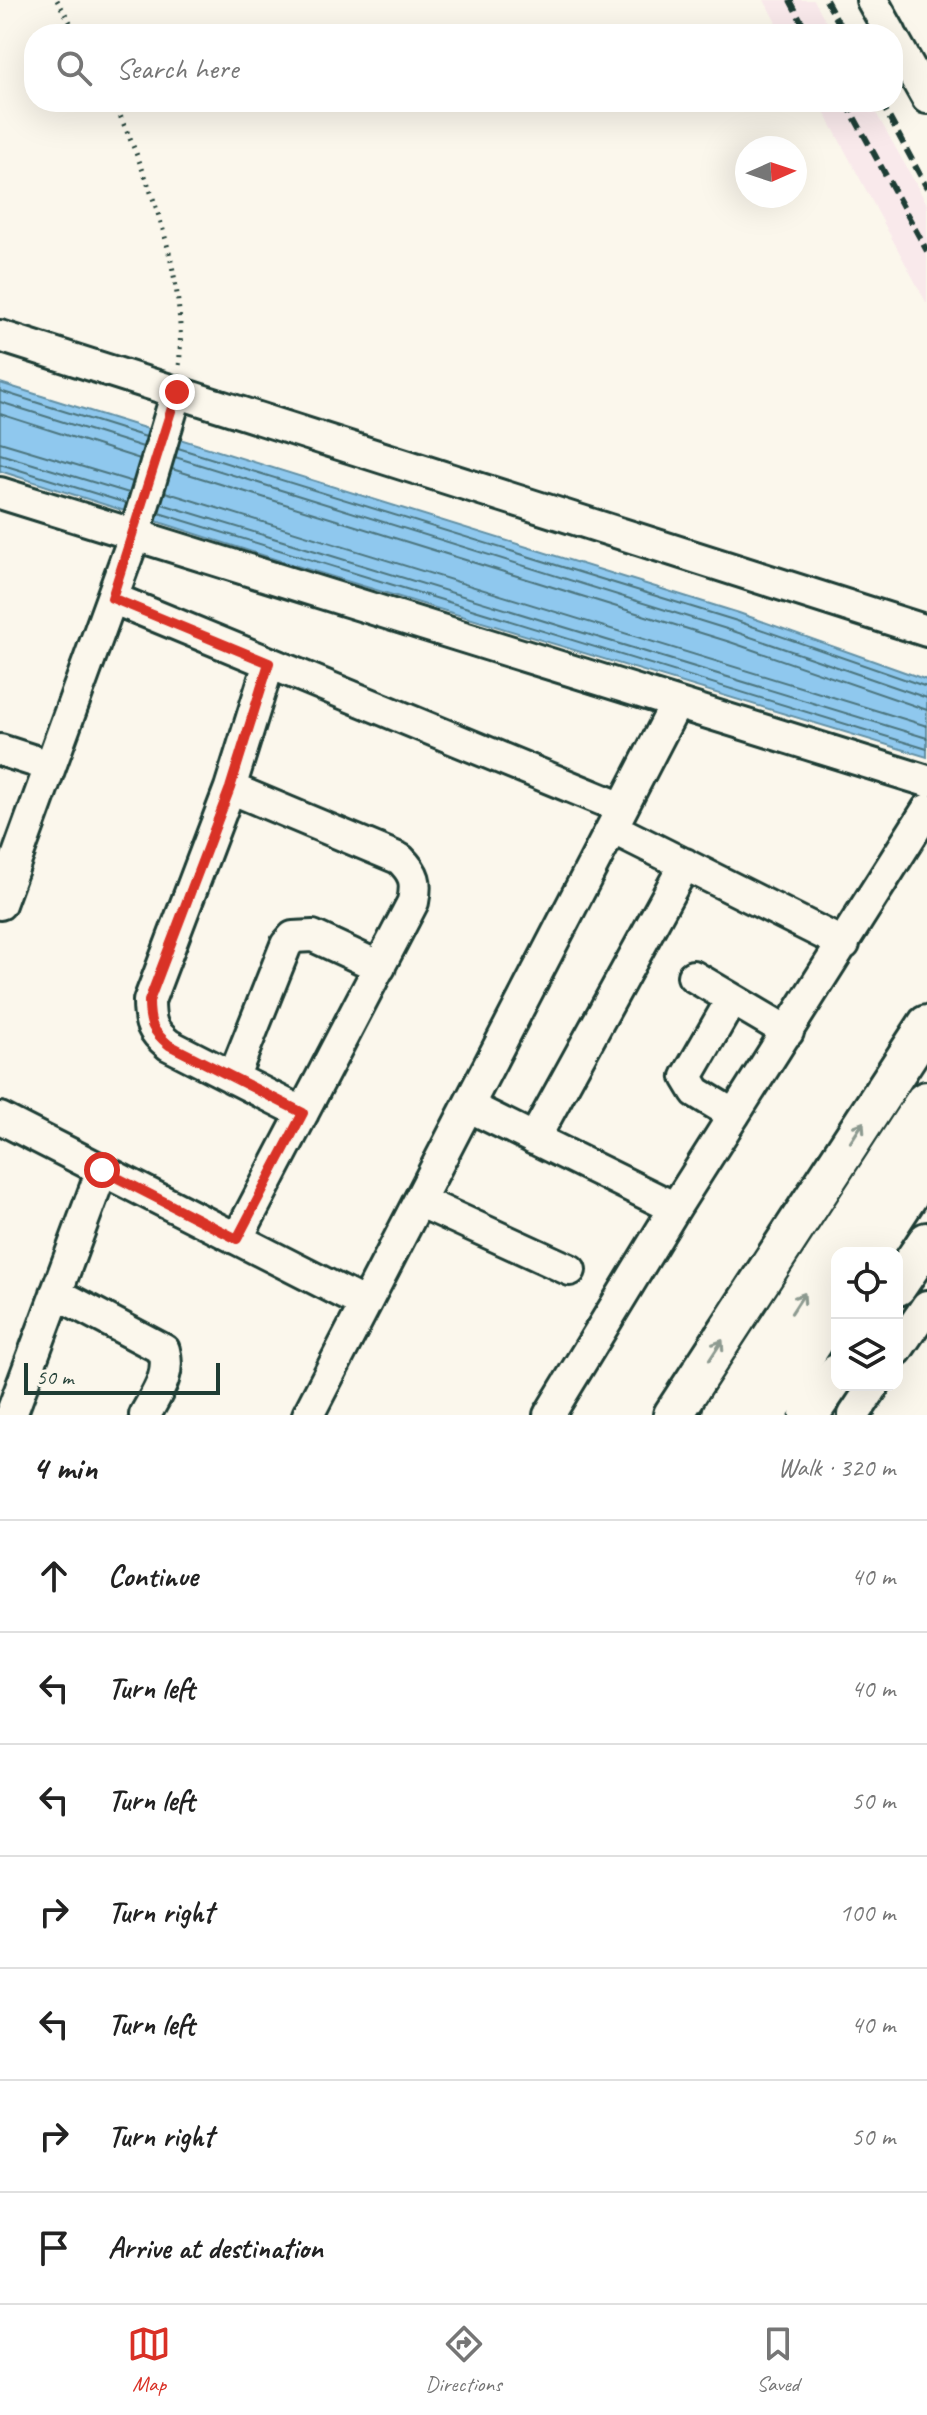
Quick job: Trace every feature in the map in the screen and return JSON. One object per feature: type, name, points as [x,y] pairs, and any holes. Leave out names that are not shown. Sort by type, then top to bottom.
[{"type":"highway","points":[[725,1415],[927,1104]]},
{"type":"highway","points":[[871,1247],[927,1161]]},
{"type":"highway","points":[[762,1415],[831,1309]]},
{"type":"main road","points":[[673,1415],[927,1025]]},
{"type":"main road","points":[[903,1277],[927,1242]]},
{"type":"main road","points":[[809,1415],[831,1383]]},
{"type":"street","points":[[872,0],[885,24]]},
{"type":"street","points":[[903,55],[927,98]]},
{"type":"street","points":[[0,336],[174,400],[927,631]]},
{"type":"street","points":[[0,904],[112,598],[174,400]]},
{"type":"street","points":[[0,493],[135,531],[927,781]]},
{"type":"street","points":[[112,598],[269,663],[617,818],[685,864],[844,944]]},
{"type":"street","points":[[269,663],[230,788],[149,1001],[149,1021],[154,1032],[169,1045],[303,1113]]},
{"type":"street","points":[[308,1415],[676,704]]},
{"type":"street","points":[[0,750],[50,766]]},
{"type":"street","points":[[230,788],[400,859],[417,884],[413,902],[237,1239]]},
{"type":"street","points":[[549,1415],[675,1208],[927,810]]},
{"type":"street","points":[[534,1139],[685,864]]},
{"type":"street","points":[[233,1078],[286,945],[293,937],[313,936],[380,967]]},
{"type":"street","points":[[693,976],[788,1032]]},
{"type":"street","points":[[732,999],[687,1077],[696,1092],[734,1115]]},
{"type":"street","points":[[468,1106],[675,1208]]},
{"type":"street","points":[[0,1118],[365,1304]]},
{"type":"street","points":[[11,1415],[102,1170]]},
{"type":"street","points":[[419,1201],[570,1270]]},
{"type":"street","points":[[56,1293],[164,1350],[168,1364],[165,1377],[145,1415]]},
{"type":"street","points":[[903,1341],[927,1306]]},
{"type":"street","points":[[854,1415],[870,1391]]},
{"type":"path","points":[[57,0],[71,24]]},
{"type":"path","points":[[118,112],[157,217],[173,277],[181,332],[174,400]]},
{"type":"shaded area","points":[[764,0],[814,0],[827,24],[777,24]]},
{"type":"shaded area","points":[[824,112],[876,112],[927,204],[927,304]]},
{"type":"water","points":[[0,383],[739,613],[927,680],[927,757],[287,563],[0,471]]},
{"type":"railway","points":[[790,0],[803,24]]},
{"type":"railway","points":[[826,0],[839,24]]},
{"type":"railway","points":[[851,112],[927,251]]},
{"type":"railway","points":[[886,112],[927,188]]},
{"type":"route","points":[[102,1170],[237,1239],[303,1113],[169,1045],[154,1032],[149,1021],[149,1001],[230,788],[269,663],[112,598],[134,537],[177,392]]}]
